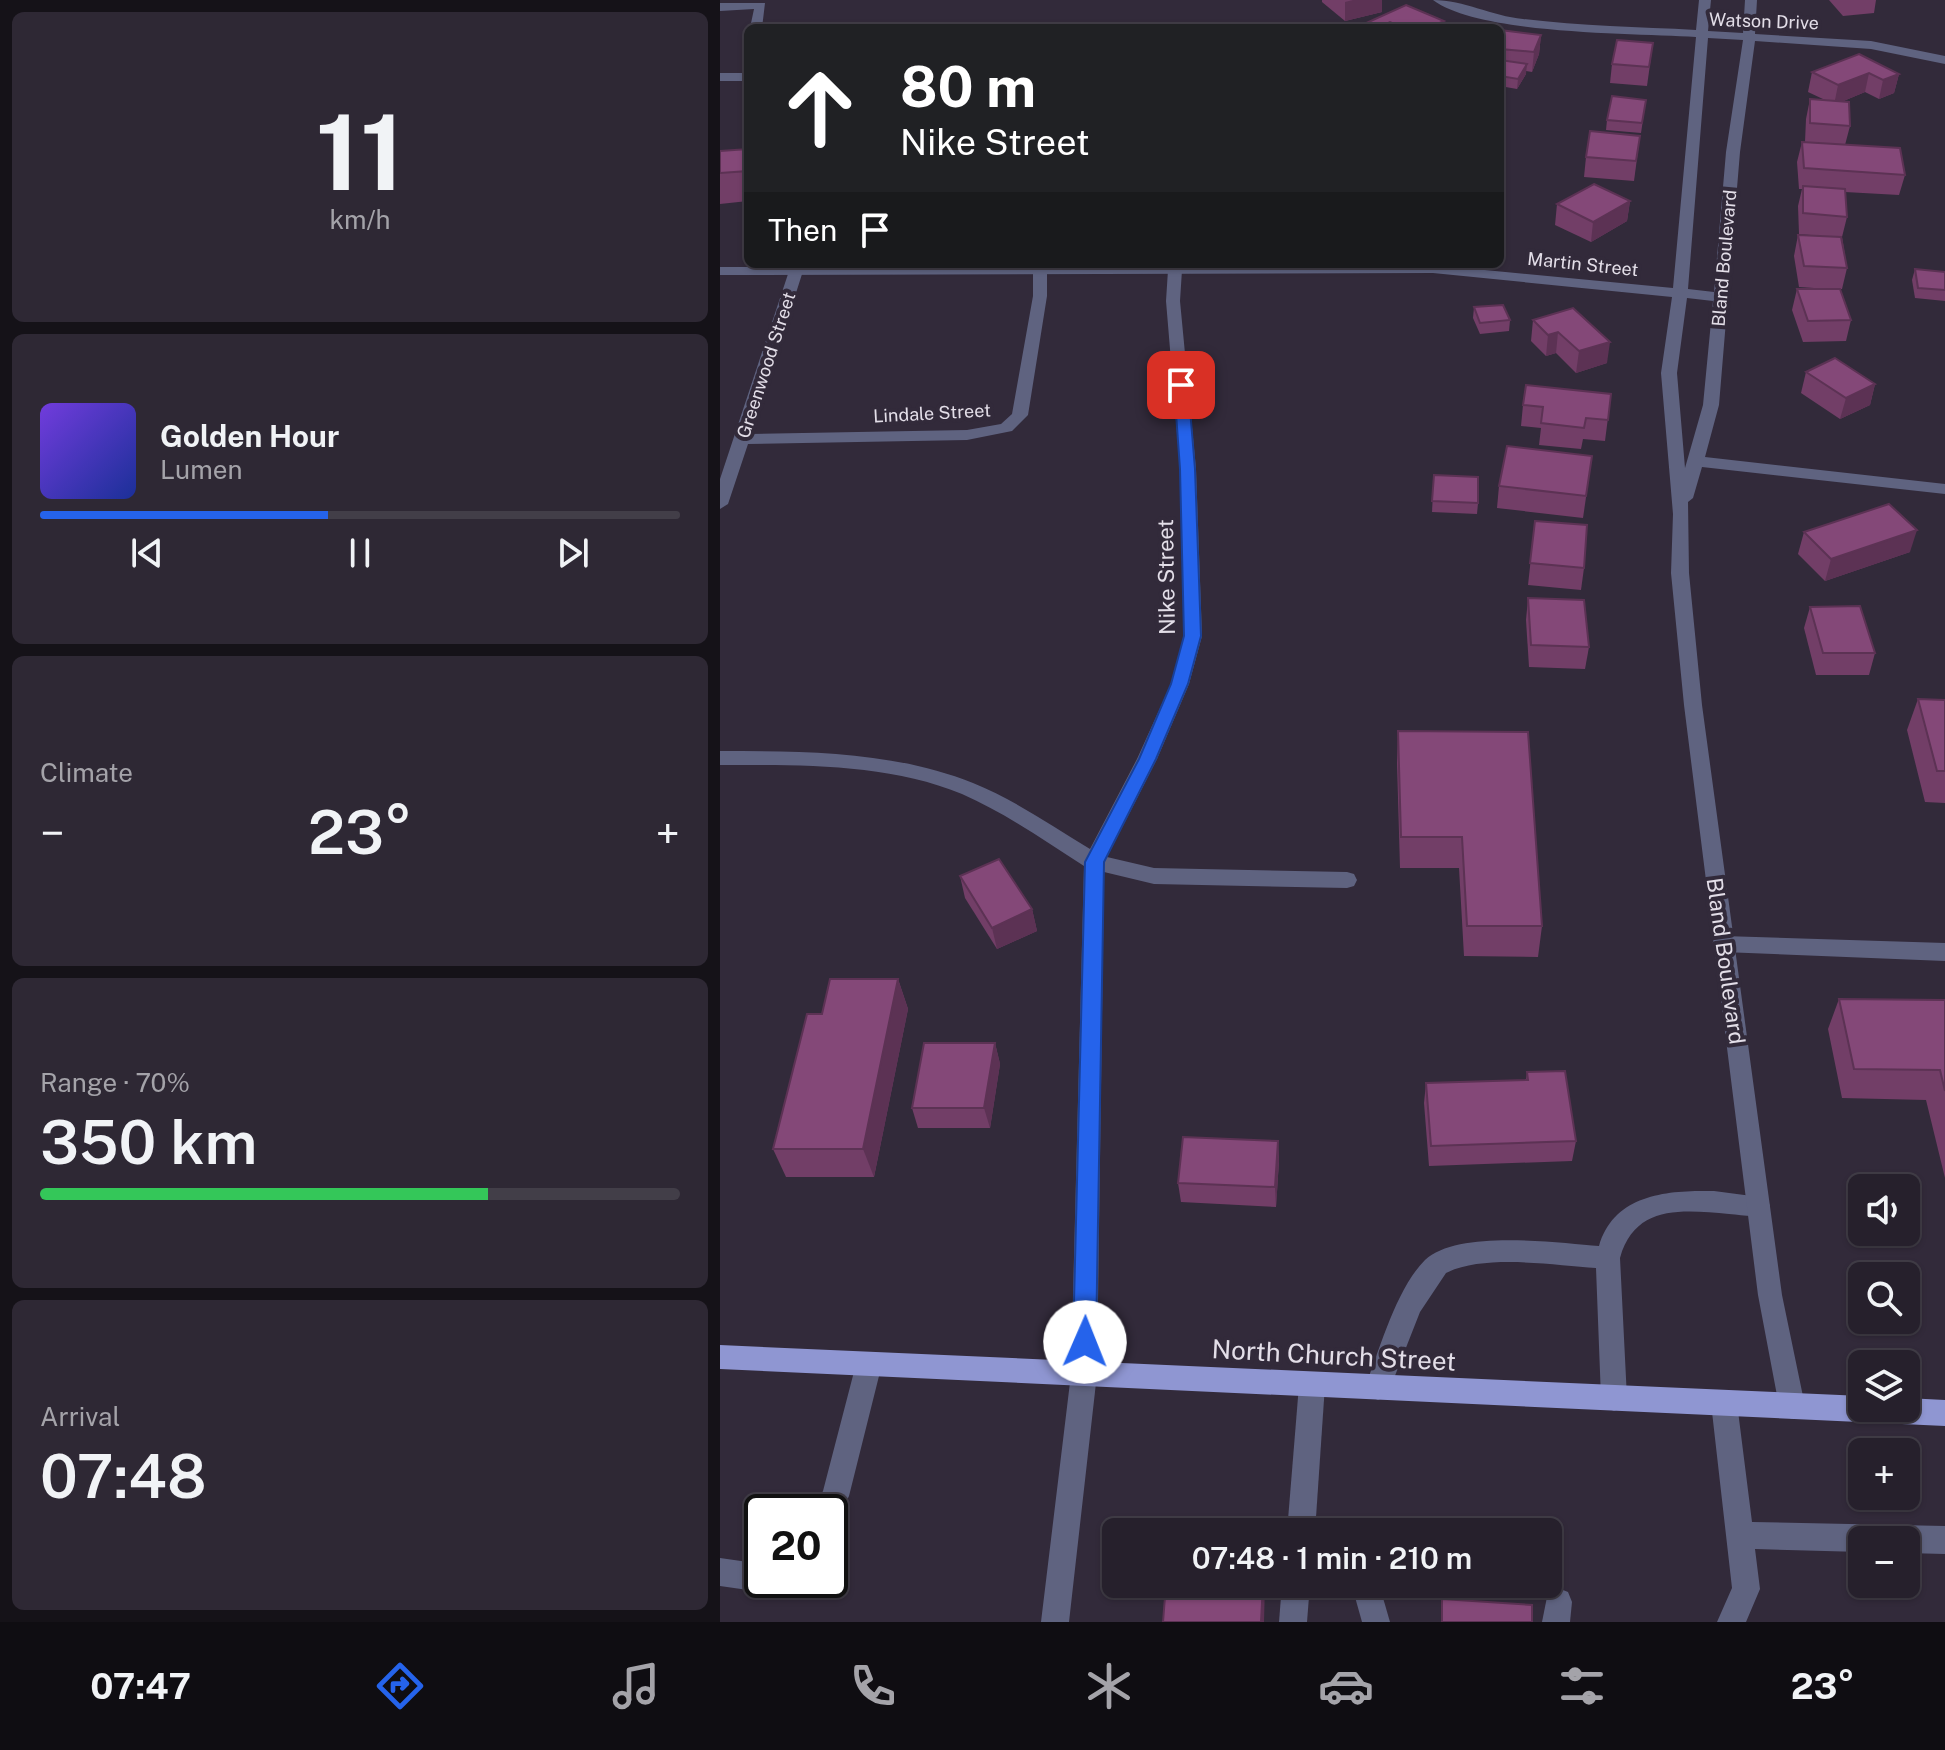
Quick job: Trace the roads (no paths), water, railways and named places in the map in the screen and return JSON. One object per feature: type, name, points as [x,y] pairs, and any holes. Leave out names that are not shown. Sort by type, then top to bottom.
[{"type":"main road","name":"North Church Street","points":[[720,1357],[1945,1413]]},
{"type":"street","name":"Watson Drive","points":[[1439,0],[1486,16],[1523,23],[1871,45],[1945,60]]},
{"type":"street","name":"Bland Boulevard","points":[[1705,0],[1680,295],[1669,373],[1681,514],[1680,573],[1693,705],[1758,1206],[1770,1295],[1792,1406]]},
{"type":"street","name":"Bland Boulevard","points":[[1681,514],[1711,405],[1733,152],[1749,38],[1751,0]]},
{"type":"street","points":[[720,7],[761,5],[757,24]]},
{"type":"street","points":[[720,77],[744,77]]},
{"type":"street","name":"Greenwood Street","points":[[720,504],[743,439],[787,269]]},
{"type":"street","name":"Martin Street","points":[[720,271],[1433,269],[1721,297]]},
{"type":"street","name":"Nike Street","points":[[1094,862],[1147,759],[1180,684],[1193,636],[1188,469],[1173,301],[1175,270]]},
{"type":"street","name":"Lindale Street","points":[[743,439],[967,435],[1006,428],[1020,415],[1040,296],[1040,271]]},
{"type":"street","points":[[1695,461],[1945,489]]},
{"type":"street","points":[[720,758],[841,760],[891,767],[951,783],[1015,811],[1094,862],[1154,876],[1347,880]]},
{"type":"street","points":[[1055,1622],[1084,1374],[1094,862]]},
{"type":"street","points":[[1723,944],[1945,952]]},
{"type":"street","points":[[1614,1398],[1608,1258],[1610,1237],[1625,1218],[1645,1208],[1682,1201],[1758,1206]]},
{"type":"street","points":[[1378,1387],[1420,1287],[1438,1264],[1466,1254],[1608,1258]]},
{"type":"street","points":[[836,1494],[869,1364]]},
{"type":"street","points":[[1302,1518],[1312,1385]]},
{"type":"street","points":[[1724,1403],[1746,1589],[1731,1622]]},
{"type":"street","points":[[1740,1535],[1945,1540]]},
{"type":"street","points":[[720,1572],[744,1575]]},
{"type":"street","points":[[1293,1622],[1295,1598]]},
{"type":"street","points":[[1369,1598],[1376,1622]]}]
